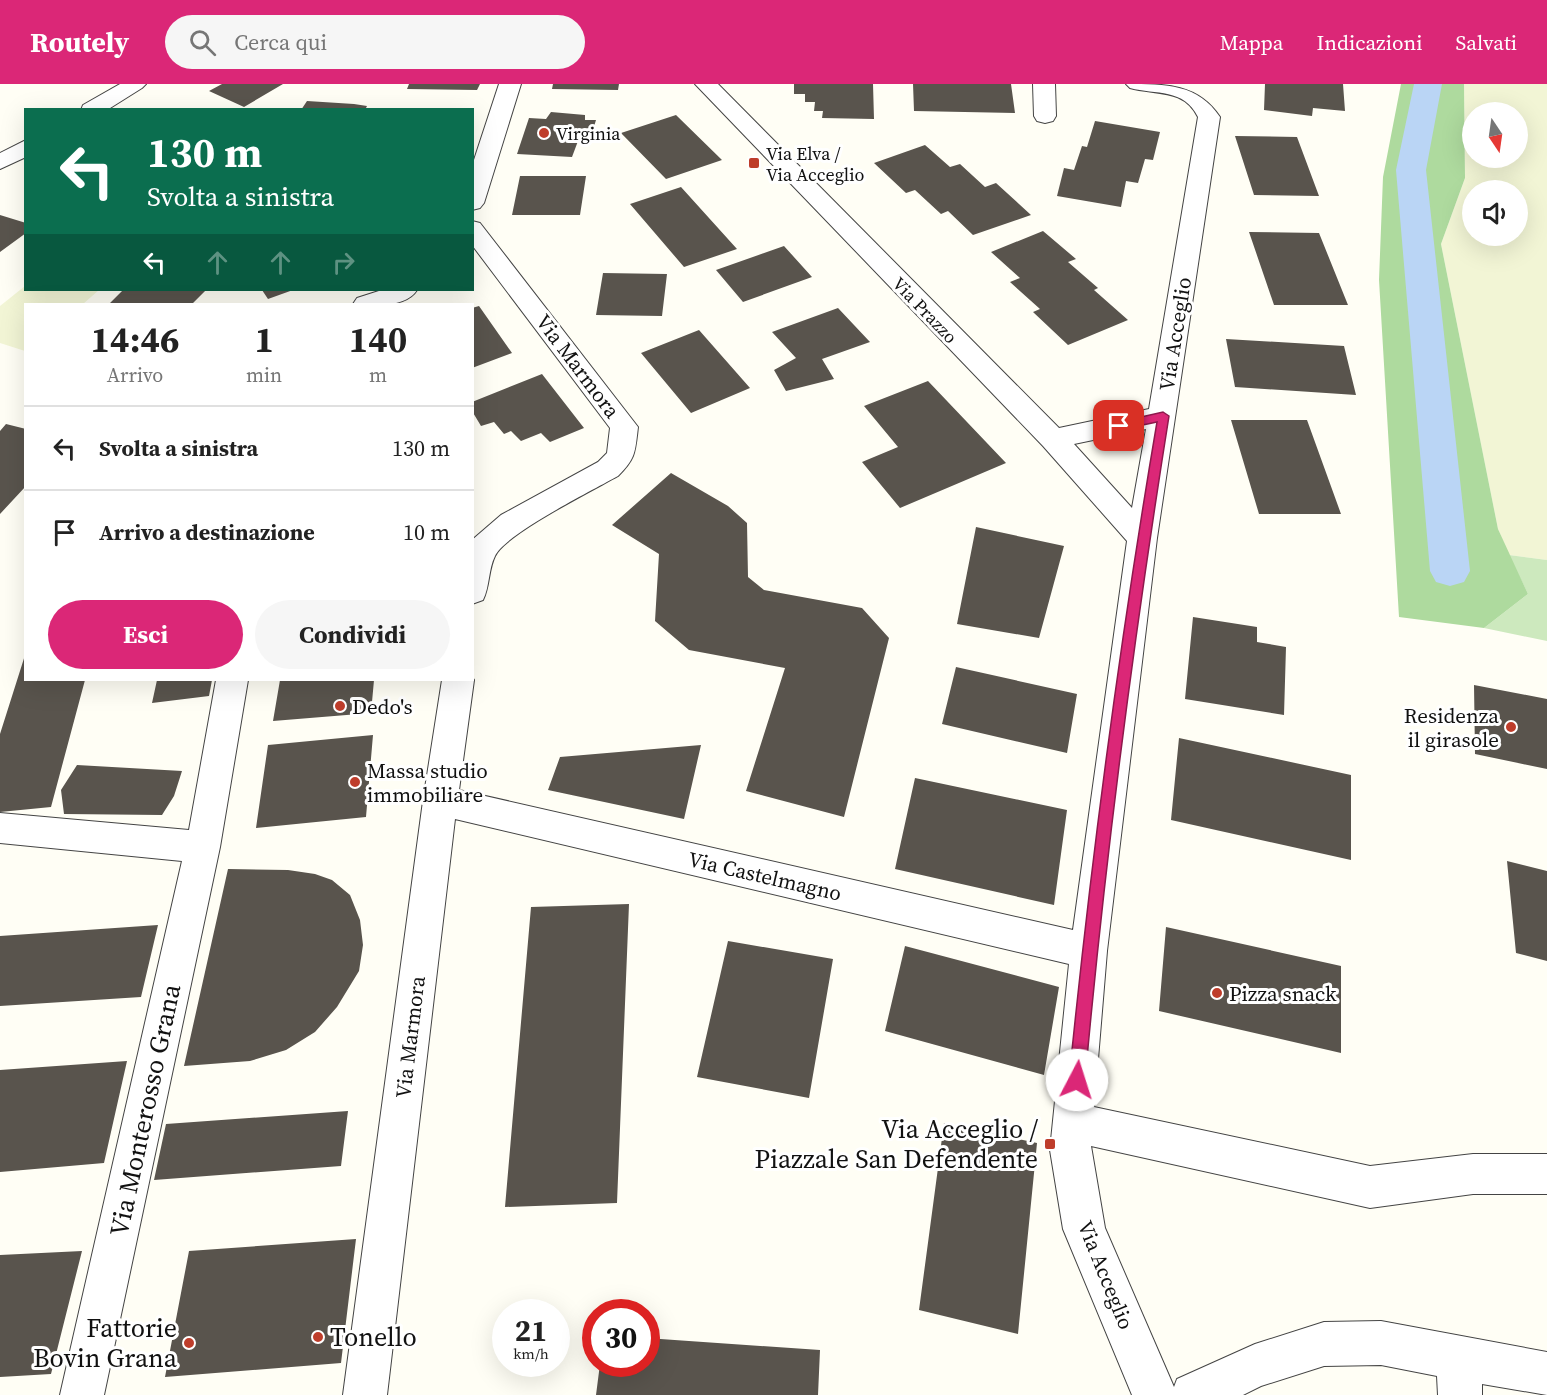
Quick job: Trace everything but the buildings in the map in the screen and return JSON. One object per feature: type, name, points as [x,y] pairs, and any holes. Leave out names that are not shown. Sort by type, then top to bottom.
[{"type":"street","points":[[94,108],[135,84]]},
{"type":"street","points":[[474,197],[510,84]]},
{"type":"street","name":"Via Prazzo","points":[[706,84],[1053,439],[1142,538]]},
{"type":"street","points":[[1044,84],[1045,117]]},
{"type":"street","points":[[1137,84],[1197,89]]},
{"type":"street","name":"Via Acceglio","points":[[1155,1395],[1084,1229],[1071,1150],[1089,951],[1142,538],[1209,117],[1197,89]]},
{"type":"street","points":[[0,162],[24,148]]},
{"type":"street","name":"Via Marmora","points":[[474,234],[483,260],[624,427],[621,456],[608,469],[511,523],[481,550],[474,583]]},
{"type":"street","points":[[369,303],[402,291]]},
{"type":"street","points":[[1053,439],[1163,416]]},
{"type":"street","name":"Via Monterosso Grana","points":[[85,1385],[203,846],[232,681]]},
{"type":"street","name":"Via Marmora","points":[[364,1395],[440,801],[458,681]]},
{"type":"street","name":"Via Castelmagno","points":[[440,801],[1089,951]]},
{"type":"street","points":[[0,828],[203,846]]},
{"type":"street","points":[[1073,1122],[1370,1187],[1473,1174],[1547,1174]]},
{"type":"street","points":[[1193,1395],[1255,1366],[1324,1344],[1381,1343],[1460,1376],[1547,1374]]},
{"type":"green space","points":[[1401,84],[1464,84],[1462,168],[1465,168],[1465,178],[1462,180],[1462,186],[1441,244],[1498,529],[1528,594],[1484,628],[1399,617],[1379,280],[1383,177]]},
{"type":"green space","points":[[1464,84],[1547,84],[1547,560],[1509,555],[1498,529],[1441,244],[1462,186],[1462,246],[1528,246],[1528,180],[1464,180],[1465,168],[1528,168],[1528,102],[1464,102]]},
{"type":"green space","points":[[24,287],[24,291],[98,291],[84,303],[24,303],[24,351],[0,343],[0,306]]},
{"type":"green space","points":[[1509,555],[1547,560],[1547,641],[1484,628],[1528,594]]},
{"type":"waterway","points":[[1428,84],[1411,170],[1450,571]]},
{"type":"place","name":"Virginia","points":[[544,133]]},
{"type":"place","name":"Via Elva / Via Acceglio","points":[[754,163]]},
{"type":"place","name":"Dedo's","points":[[340,706]]},
{"type":"place","name":"Residenza il girasole","points":[[1511,727]]},
{"type":"place","name":"Massa studio immobiliare","points":[[355,782]]},
{"type":"place","name":"Pizza snack","points":[[1217,993]]},
{"type":"place","name":"Via Acceglio / Piazzale San Defendente","points":[[1050,1144]]},
{"type":"place","name":"Tonello","points":[[318,1337]]},
{"type":"place","name":"Fattorie Bovin Grana","points":[[189,1343]]},
{"type":"route","points":[[1077,1080],[1089,951],[1139,561],[1163,416],[1119,426]]}]
